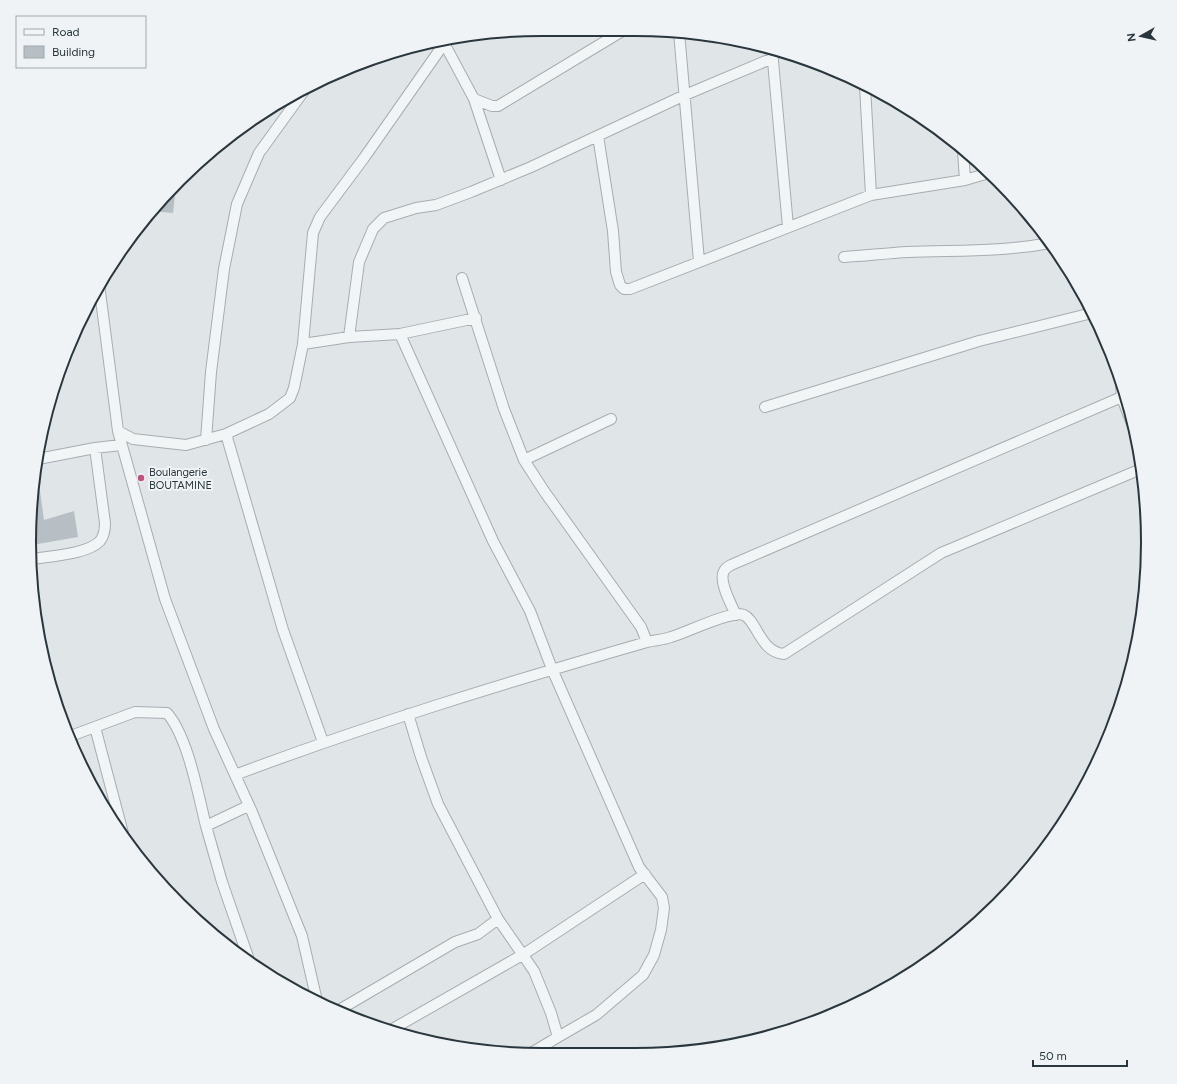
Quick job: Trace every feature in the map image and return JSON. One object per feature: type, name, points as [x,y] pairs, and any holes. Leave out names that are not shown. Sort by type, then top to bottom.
[{"type":"street","points":[[474,99],[492,106],[498,106],[614,36]]},
{"type":"street","points":[[680,38],[699,261]]},
{"type":"street","points":[[448,45],[474,99],[501,180]]},
{"type":"street","points":[[118,431],[133,439],[186,445],[226,434],[269,414],[290,398],[294,388],[303,344],[314,233],[320,217],[364,158],[442,46]]},
{"type":"street","points":[[349,337],[359,262],[373,229],[384,218],[416,208],[436,205],[501,180],[771,55]]},
{"type":"street","points":[[772,55],[788,227]]},
{"type":"street","points":[[865,91],[871,195]]},
{"type":"street","points":[[206,440],[211,372],[224,269],[237,204],[259,153],[298,99]]},
{"type":"street","points":[[598,136],[613,231],[616,272],[620,286],[624,289],[630,289],[871,195],[966,180],[983,174]]},
{"type":"street","points":[[964,158],[966,180]]},
{"type":"street","points":[[844,257],[908,252],[975,252],[1020,249],[1044,244]]},
{"type":"street","points":[[462,278],[504,409],[524,460],[544,491],[641,627],[647,642]]},
{"type":"street","points":[[100,295],[118,431],[165,599],[214,729],[235,775],[302,936],[316,995]]},
{"type":"street","points":[[765,407],[979,341],[1087,314]]},
{"type":"street","points":[[303,344],[349,337],[400,334],[476,318]]},
{"type":"street","points":[[400,334],[493,541],[530,610],[552,669],[639,867],[662,897],[664,908],[654,955],[643,975],[596,1015],[540,1048]]},
{"type":"street","points":[[736,615],[724,588],[722,578],[724,571],[731,565],[1120,398]]},
{"type":"street","points":[[524,460],[611,419]]},
{"type":"street","points":[[226,434],[283,630],[323,742]]},
{"type":"street","points":[[43,458],[95,448],[121,445]]},
{"type":"street","points":[[36,558],[84,550],[94,546],[104,534],[106,523],[95,448]]},
{"type":"street","points":[[235,775],[323,742],[408,714],[552,669],[647,642],[672,637],[736,615],[743,615],[748,619],[765,643],[776,654],[784,654],[941,553],[1136,471]]},
{"type":"street","points":[[74,735],[135,712],[155,711],[167,713],[176,723],[193,775],[222,882],[246,952]]},
{"type":"street","points":[[408,714],[421,757],[438,804],[498,919],[534,970],[551,1013],[558,1037]]},
{"type":"street","points":[[95,727],[120,821]]},
{"type":"street","points":[[206,826],[248,806]]},
{"type":"street","points":[[397,1027],[524,954],[645,874]]},
{"type":"street","points":[[344,1007],[455,942],[466,940],[478,934],[498,919]]},
{"type":"building","points":[[175,194],[173,213],[159,212]]},
{"type":"building","points":[[39,485],[44,520],[74,511],[78,537],[36,544]]},
{"type":"place","name":"Boulangerie BOUTAMINE","points":[[141,478]]}]
